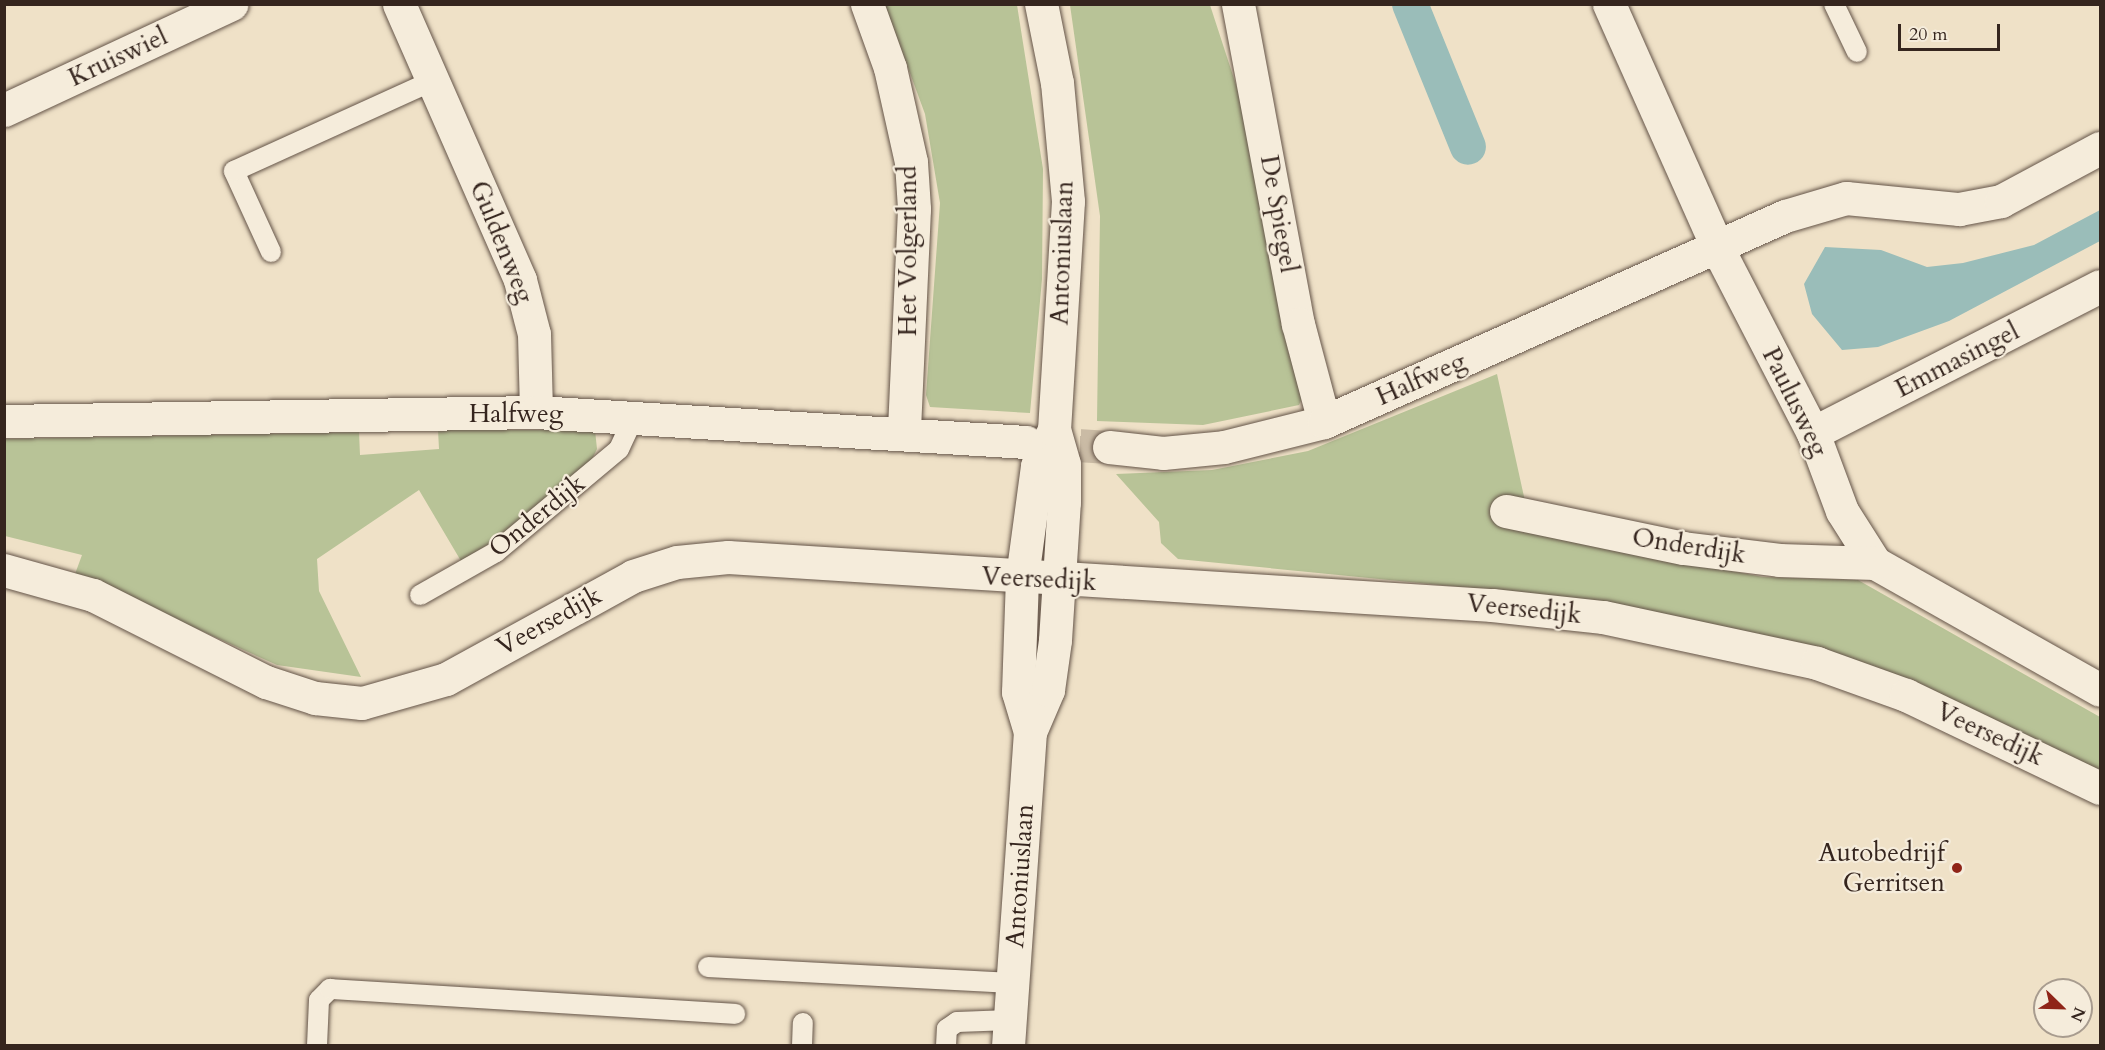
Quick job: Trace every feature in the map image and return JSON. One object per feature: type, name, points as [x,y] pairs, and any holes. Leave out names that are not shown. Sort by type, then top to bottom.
[{"type":"street","name":"Kruiswiel","points":[[4,110],[231,4]]},
{"type":"street","name":"Guldenweg","points":[[399,4],[529,306],[536,412]]},
{"type":"street","name":"Het Volgerland","points":[[867,4],[890,68],[911,162],[914,209],[904,431]]},
{"type":"street","name":"Antoniuslaan","points":[[1030,732],[1018,692],[1022,577],[1068,201],[1057,83],[1041,4]]},
{"type":"street","name":"De Spiegel","points":[[1238,4],[1298,324],[1324,422]]},
{"type":"street","name":"Paulusweg","points":[[1609,4],[1718,249],[1813,433],[1842,511],[1875,563],[2100,690]]},
{"type":"street","name":"Halfweg","points":[[1109,447],[1164,453],[1224,447],[1324,422],[1718,249],[1785,216],[1846,198],[1959,209],[2001,201],[2100,148]]},
{"type":"street","name":"Emmasingel","points":[[1813,433],[2100,286]]},
{"type":"street","name":"Halfweg","points":[[4,421],[536,412],[1040,436]]},
{"type":"street","name":"Antoniuslaan","points":[[1009,1033],[1030,732],[1048,690],[1061,580],[1064,464],[1040,436]]},
{"type":"street","name":"Onderdijk","points":[[1506,511],[1683,548],[1779,560],[1875,563]]},
{"type":"street","name":"Veersedijk","points":[[4,570],[93,596],[266,682],[315,698],[362,703],[446,679],[595,594],[677,562],[728,557],[1061,580],[1492,605],[1705,635],[1817,663],[1906,695],[2100,789]]},
{"type":"lane","points":[[1834,4],[1857,52]]},
{"type":"lane","points":[[271,252],[234,171],[432,81]]},
{"type":"lane","name":"Onderdijk","points":[[420,595],[496,552],[619,449],[634,417]]},
{"type":"lane","points":[[708,967],[1012,983]]},
{"type":"lane","points":[[317,1046],[319,1000],[330,989],[735,1014]]},
{"type":"lane","name":"Antoniuslaan","points":[[946,1046],[947,1029],[957,1022],[1009,1033]]},
{"type":"lane","points":[[802,1046],[803,1023]]},
{"type":"green space","points":[[885,5],[1017,5],[1043,169],[1042,279],[1030,413],[930,407],[926,395],[940,203],[925,114]]},
{"type":"green space","points":[[1070,5],[1210,5],[1240,97],[1303,396],[1299,405],[1203,425],[1097,421],[1100,216]]},
{"type":"green space","points":[[1497,374],[1532,533],[1763,577],[1858,580],[2100,717],[2100,770],[2035,740],[1571,598],[1178,559],[1161,543],[1159,522],[1116,474],[1212,470],[1308,451]]},
{"type":"green space","points":[[438,430],[595,430],[597,449],[591,461],[507,533],[461,561],[419,490],[317,559],[319,591],[361,677],[277,665],[75,574],[82,555],[5,536],[4,439],[359,432],[360,455],[439,449]]},
{"type":"water","points":[[2100,210],[2100,241],[1949,321],[1878,347],[1842,350],[1812,314],[1804,284],[1825,247],[1881,250],[1927,267],[1963,263],[2034,245]]},
{"type":"waterway","points":[[1410,4],[1468,147]]},
{"type":"tunnel","points":[[1031,442],[1109,447]]},
{"type":"place","name":"Autobedrijf Gerritsen","points":[[1957,868]]}]
